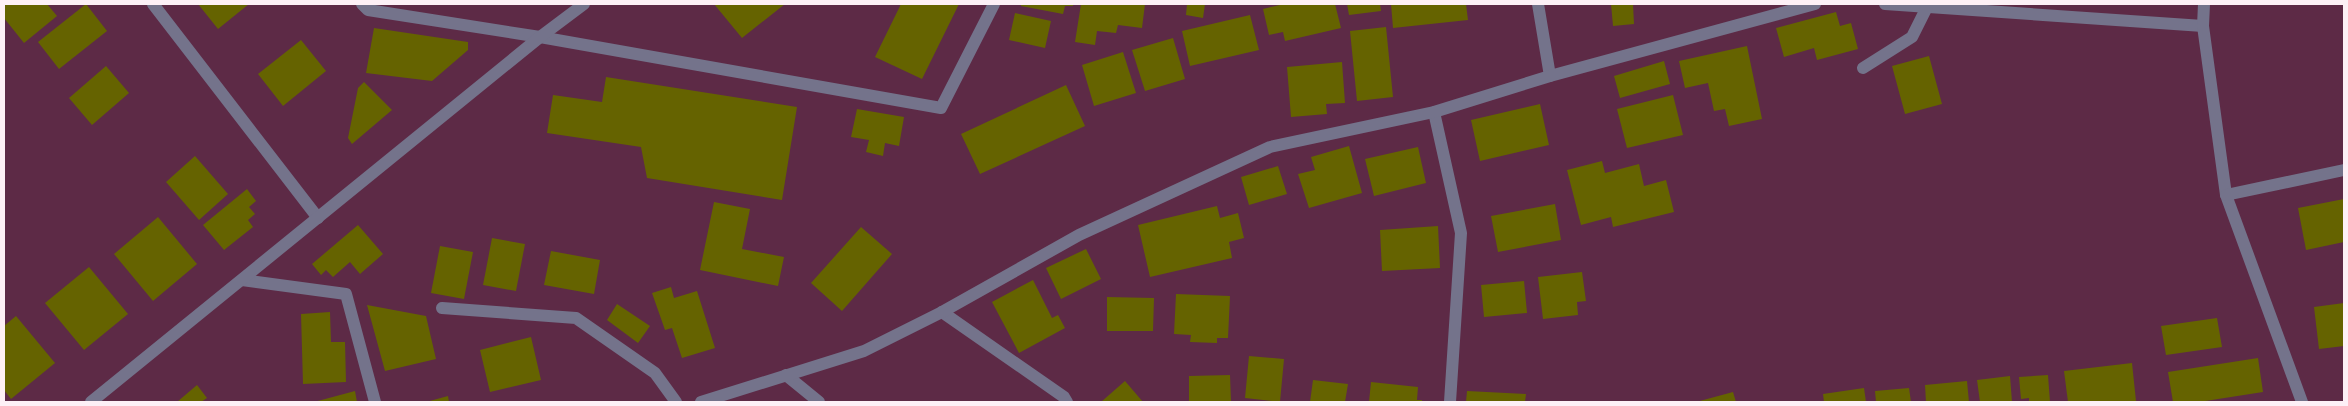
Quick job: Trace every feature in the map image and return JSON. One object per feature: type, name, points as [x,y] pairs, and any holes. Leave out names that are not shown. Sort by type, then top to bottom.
[{"type":"street","points":[[153,4],[318,218]]},
{"type":"street","points":[[362,4],[368,10],[540,37],[940,108],[994,4]]},
{"type":"street","points":[[91,402],[540,37],[584,4]]},
{"type":"street","points":[[1538,4],[1550,76]]},
{"type":"street","points":[[700,402],[864,350],[942,312],[1079,235],[1270,147],[1434,112],[1550,76],[1815,4]]},
{"type":"street","points":[[1885,4],[2203,26]]},
{"type":"street","points":[[2204,4],[2203,26],[2226,195],[2302,402]]},
{"type":"street","points":[[1863,68],[1912,37],[1927,6]]},
{"type":"street","points":[[1434,112],[1461,233],[1450,402]]},
{"type":"street","points":[[2226,195],[2344,170]]},
{"type":"street","points":[[242,280],[346,294],[375,402]]},
{"type":"street","points":[[442,308],[576,318],[655,373],[676,402]]},
{"type":"street","points":[[942,312],[1064,397],[1068,402]]},
{"type":"street","points":[[786,375],[819,402]]},
{"type":"building","points":[[4,4],[47,4],[57,16],[24,43],[4,18]]},
{"type":"building","points":[[86,4],[107,31],[59,69],[38,42]]},
{"type":"building","points":[[198,4],[249,4],[218,29]]},
{"type":"building","points":[[714,4],[785,4],[742,38]]},
{"type":"building","points":[[901,4],[959,4],[922,79],[875,57]]},
{"type":"building","points":[[1021,4],[1073,4],[1073,6],[1065,6],[1063,14],[1021,6]]},
{"type":"building","points":[[1081,4],[1145,4],[1142,28],[1118,25],[1116,33],[1097,31],[1095,45],[1075,42]]},
{"type":"building","points":[[1187,4],[1205,4],[1203,18],[1186,15]]},
{"type":"building","points":[[1284,4],[1335,4],[1341,28],[1285,41],[1283,32],[1269,35],[1263,9]]},
{"type":"building","points":[[1347,4],[1380,4],[1381,11],[1349,15]]},
{"type":"building","points":[[1391,4],[1466,4],[1468,20],[1393,28]]},
{"type":"building","points":[[1611,4],[1633,4],[1634,24],[1613,26]]},
{"type":"building","points":[[1836,12],[1840,26],[1851,23],[1858,49],[1817,60],[1814,48],[1784,57],[1776,28]]},
{"type":"building","points":[[1015,13],[1051,21],[1045,48],[1009,40]]},
{"type":"building","points":[[1250,15],[1259,50],[1190,66],[1182,31]]},
{"type":"building","points":[[1386,27],[1393,97],[1357,101],[1350,31]]},
{"type":"building","points":[[374,28],[468,42],[468,50],[432,81],[366,73]]},
{"type":"building","points":[[1173,38],[1185,79],[1145,91],[1132,50]]},
{"type":"building","points":[[301,40],[326,71],[283,106],[258,74]]},
{"type":"building","points":[[1747,46],[1762,119],[1729,126],[1725,109],[1714,111],[1708,83],[1685,88],[1679,61]]},
{"type":"building","points":[[1123,52],[1136,93],[1094,106],[1082,65]]},
{"type":"building","points":[[1929,56],[1942,104],[1905,114],[1892,66]]},
{"type":"building","points":[[1664,61],[1670,84],[1620,98],[1614,76]]},
{"type":"building","points":[[1342,62],[1345,103],[1326,104],[1327,114],[1291,117],[1287,67]]},
{"type":"building","points":[[106,66],[129,93],[92,125],[69,98]]},
{"type":"building","points":[[606,77],[797,107],[782,200],[647,178],[641,147],[547,133],[553,95],[602,102]]},
{"type":"building","points":[[364,82],[392,110],[352,144],[348,138],[358,88]]},
{"type":"building","points":[[1066,85],[1085,126],[980,174],[961,134]]},
{"type":"building","points":[[1673,95],[1683,135],[1627,148],[1617,109]]},
{"type":"building","points":[[1540,104],[1549,145],[1480,161],[1471,120]]},
{"type":"building","points":[[857,109],[904,117],[899,146],[885,143],[883,156],[866,152],[869,140],[851,137]]},
{"type":"building","points":[[1349,146],[1362,193],[1309,208],[1298,174],[1315,170],[1311,157]]},
{"type":"building","points":[[1418,147],[1426,183],[1374,196],[1365,159]]},
{"type":"building","points":[[195,156],[228,194],[199,220],[166,182]]},
{"type":"building","points":[[1602,161],[1605,173],[1639,164],[1644,186],[1666,180],[1674,212],[1613,227],[1611,217],[1581,225],[1567,170]]},
{"type":"building","points":[[1278,166],[1287,194],[1249,205],[1241,177]]},
{"type":"building","points":[[247,189],[256,201],[249,207],[255,214],[248,220],[253,227],[224,250],[203,225]]},
{"type":"building","points":[[2344,199],[2344,242],[2306,250],[2298,208]]},
{"type":"building","points":[[714,202],[750,209],[742,249],[784,257],[778,286],[700,270]]},
{"type":"building","points":[[1555,204],[1561,240],[1498,252],[1491,216]]},
{"type":"building","points":[[1217,206],[1220,218],[1238,213],[1244,238],[1229,242],[1232,258],[1150,277],[1138,225]]},
{"type":"building","points":[[158,217],[197,264],[153,301],[114,254]]},
{"type":"building","points":[[358,225],[383,254],[360,274],[350,262],[333,277],[326,270],[321,275],[312,264]]},
{"type":"building","points":[[1438,226],[1440,268],[1382,271],[1380,230]]},
{"type":"building","points":[[861,227],[892,254],[842,311],[811,283]]},
{"type":"building","points":[[492,238],[525,244],[516,291],[483,285]]},
{"type":"building","points":[[440,246],[473,252],[464,299],[431,293]]},
{"type":"building","points":[[1086,249],[1101,279],[1061,299],[1046,268]]},
{"type":"building","points":[[551,251],[600,260],[594,294],[544,285]]},
{"type":"building","points":[[89,267],[128,314],[84,350],[45,303]]},
{"type":"building","points":[[1582,272],[1586,301],[1577,302],[1578,315],[1543,319],[1538,277]]},
{"type":"building","points":[[1033,280],[1052,318],[1058,315],[1065,328],[1019,353],[992,302]]},
{"type":"building","points":[[1524,281],[1527,313],[1484,317],[1481,285]]},
{"type":"building","points":[[671,287],[674,298],[697,291],[715,348],[682,358],[672,328],[665,330],[652,293]]},
{"type":"building","points":[[1176,294],[1230,296],[1228,338],[1217,338],[1217,343],[1190,342],[1191,335],[1174,334]]},
{"type":"building","points":[[1107,297],[1154,298],[1153,331],[1107,331]]},
{"type":"building","points":[[2344,303],[2344,346],[2319,349],[2314,307]]},
{"type":"building","points":[[617,304],[650,326],[638,343],[607,320]]},
{"type":"building","points":[[367,305],[426,316],[436,359],[385,371]]},
{"type":"building","points":[[330,312],[331,342],[345,342],[346,382],[303,384],[301,314]]},
{"type":"building","points":[[16,316],[55,363],[11,399],[4,390],[4,326]]},
{"type":"building","points":[[2217,318],[2222,347],[2166,355],[2161,326]]},
{"type":"building","points":[[531,337],[541,380],[490,392],[480,350]]},
{"type":"building","points":[[1249,356],[1284,359],[1280,402],[1245,398]]},
{"type":"building","points":[[2258,358],[2263,392],[2199,402],[2173,402],[2168,372]]},
{"type":"building","points":[[2132,363],[2136,401],[2068,402],[2064,371]]},
{"type":"building","points":[[1230,375],[1231,402],[1189,402],[1189,376]]},
{"type":"building","points":[[2048,375],[2050,402],[2029,402],[2029,398],[2021,399],[2019,377]]},
{"type":"building","points":[[2010,376],[2012,402],[1980,402],[1977,380]]},
{"type":"building","points":[[1313,380],[1348,384],[1345,402],[1310,402]]},
{"type":"building","points":[[1125,381],[1143,402],[1101,402]]},
{"type":"building","points":[[1967,381],[1969,402],[1926,402],[1925,385]]},
{"type":"building","points":[[1371,382],[1418,387],[1417,400],[1422,400],[1422,402],[1369,402]]},
{"type":"building","points":[[197,385],[207,398],[201,402],[177,402]]},
{"type":"building","points":[[1864,388],[1866,402],[1824,402],[1823,394]]},
{"type":"building","points":[[1909,388],[1911,402],[1876,402],[1875,391]]},
{"type":"building","points":[[355,391],[357,402],[314,402]]},
{"type":"building","points":[[1467,391],[1526,394],[1525,402],[1466,402]]},
{"type":"building","points":[[1733,392],[1736,402],[1696,402]]},
{"type":"building","points":[[448,396],[449,402],[426,402]]}]
